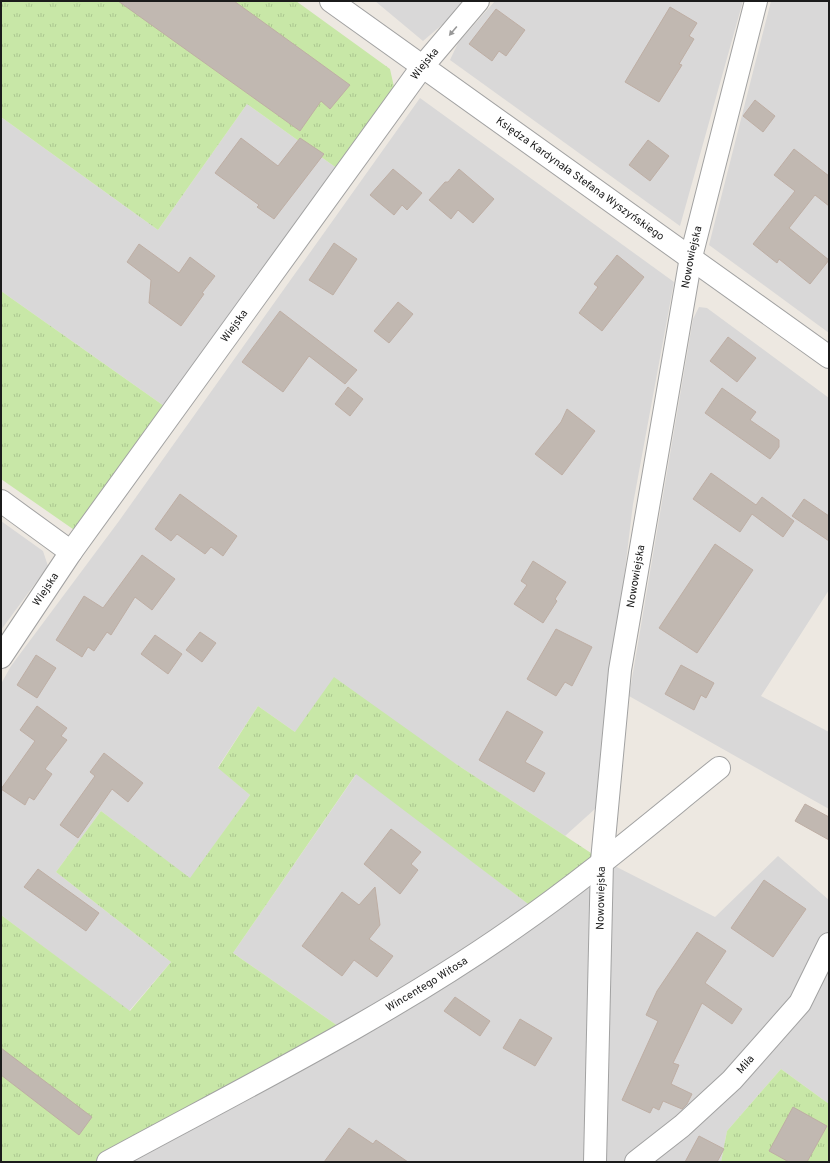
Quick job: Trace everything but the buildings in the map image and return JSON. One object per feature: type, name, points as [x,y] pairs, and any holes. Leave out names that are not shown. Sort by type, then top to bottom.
[{"type":"street","name":"Księdza Kardynała Stefana Wyszyńskiego","points":[[331,1],[422,67],[691,256],[829,357]]},
{"type":"street","name":"Wiejska","points":[[1,658],[71,552],[422,67],[478,1]]},
{"type":"street","name":"Nowowiejska","points":[[595,1162],[602,861],[620,670],[691,256],[756,1]]},
{"type":"street","points":[[1,502],[71,552]]},
{"type":"street","name":"Wincentego Witosa","points":[[108,1162],[378,1014],[513,929],[555,899],[719,768]]},
{"type":"street","name":"Miła","points":[[636,1162],[682,1126],[732,1080],[800,1003],[829,944]]},
{"type":"shaded area","points":[[375,1],[465,1],[456,13],[423,41]]},
{"type":"shaded area","points":[[495,1],[743,1],[680,226],[450,60],[458,43]]},
{"type":"shaded area","points":[[771,1],[829,1],[829,333],[709,245]]},
{"type":"shaded area","points":[[420,98],[674,282],[633,504],[596,808],[565,836],[456,764],[295,732],[258,706],[218,767],[250,795],[190,879],[101,811],[56,872],[171,962],[129,1011],[1,915],[1,684],[11,666],[119,521]]},
{"type":"shaded area","points":[[247,104],[338,169],[164,406],[1,291],[1,117],[158,230]]},
{"type":"shaded area","points":[[699,307],[707,308],[829,398],[829,590],[761,696],[829,732],[829,809],[629,696],[693,319]]},
{"type":"shaded area","points":[[1,521],[43,551],[48,566],[1,630]]},
{"type":"shaded area","points":[[357,773],[532,907],[597,857],[715,917],[778,856],[829,900],[829,1104],[781,1069],[727,1131],[721,1162],[115,1162],[348,1033],[233,953]]},
{"type":"green space","points":[[1,1],[296,1],[390,69],[394,87],[338,169],[247,104],[158,230],[1,117]]},
{"type":"green space","points":[[1,291],[164,406],[80,534],[1,479]]},
{"type":"green space","points":[[334,677],[456,764],[597,857],[532,907],[356,774],[233,953],[348,1033],[115,1162],[1,1162],[1,915],[130,1011],[171,962],[56,872],[101,811],[190,878],[250,795],[218,768],[258,706],[295,732]]},
{"type":"green space","points":[[781,1069],[829,1104],[829,1162],[721,1162],[727,1131]]}]
